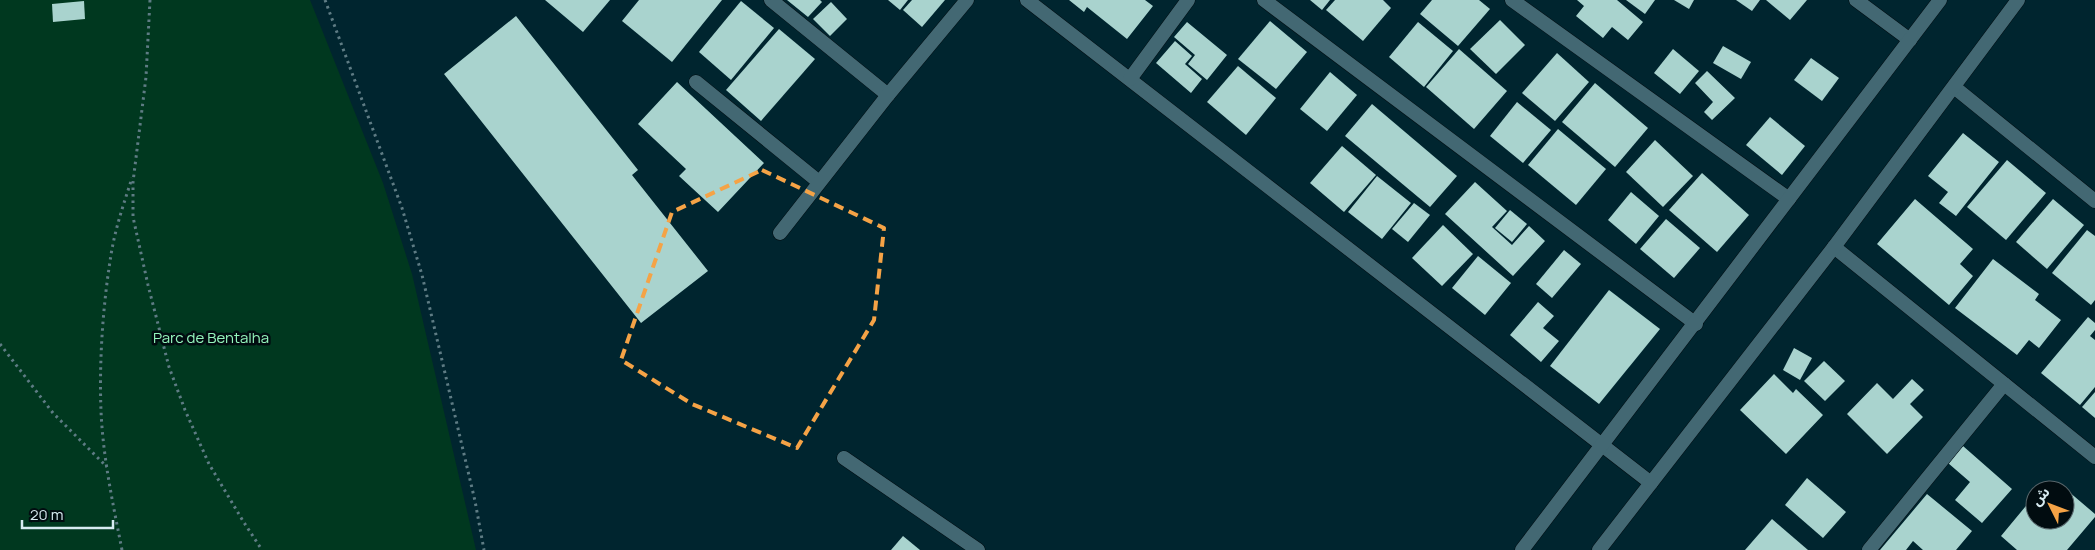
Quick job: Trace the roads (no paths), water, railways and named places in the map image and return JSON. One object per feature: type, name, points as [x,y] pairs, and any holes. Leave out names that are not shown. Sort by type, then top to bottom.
[{"type":"street","points":[[771,0],[888,95]]},
{"type":"street","points":[[780,233],[888,95],[967,0]]},
{"type":"street","points":[[1027,0],[1651,483]]},
{"type":"street","points":[[1130,79],[1188,0]]},
{"type":"street","points":[[1264,0],[1696,324]]},
{"type":"street","points":[[1512,0],[1789,200]]},
{"type":"street","points":[[1856,0],[1910,40]]},
{"type":"street","points":[[1522,550],[1696,324],[1940,0]]},
{"type":"street","points":[[1598,550],[1834,247],[2018,0]]},
{"type":"street","points":[[696,82],[819,182]]},
{"type":"street","points":[[1954,87],[2095,201]]},
{"type":"street","points":[[1834,247],[2095,457]]},
{"type":"street","points":[[1869,550],[2004,384]]},
{"type":"street","points":[[844,458],[978,550]]},
{"type":"park label","name":"Parc de Bentalha","points":[[211,338]]}]
